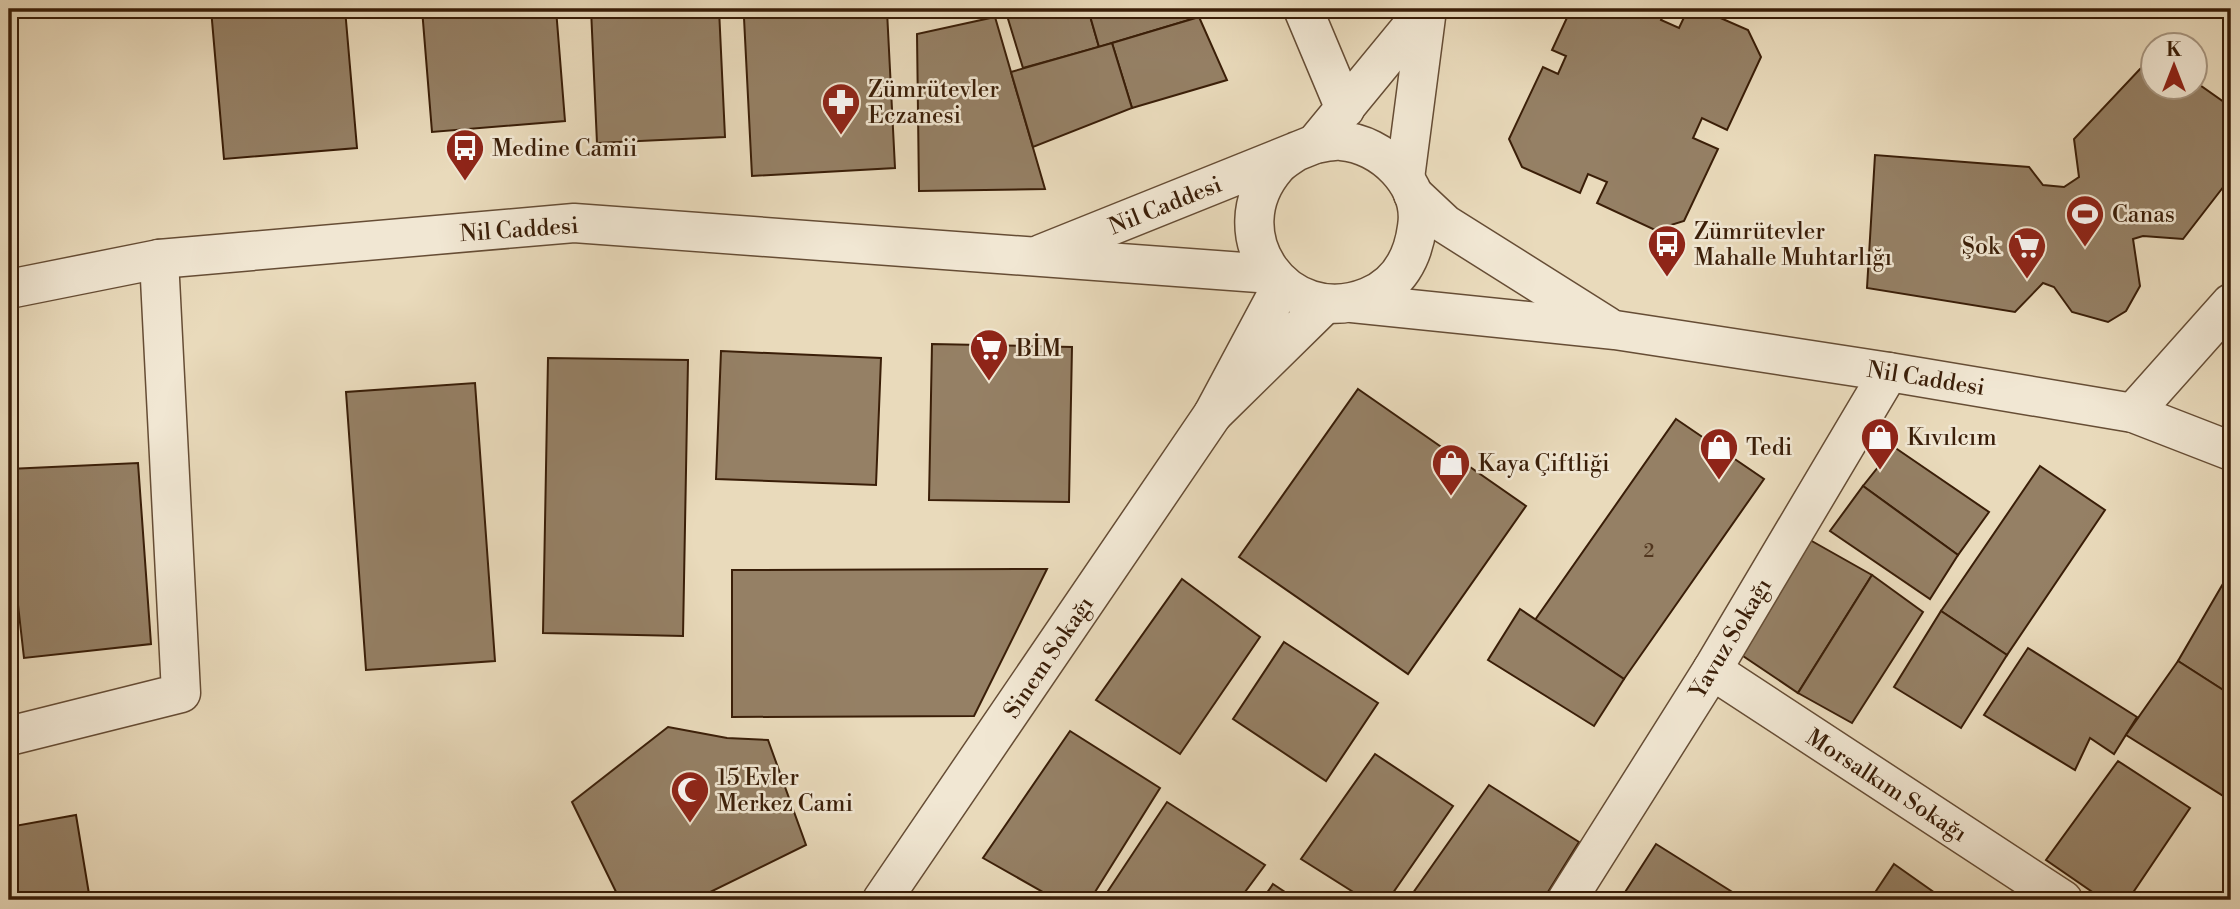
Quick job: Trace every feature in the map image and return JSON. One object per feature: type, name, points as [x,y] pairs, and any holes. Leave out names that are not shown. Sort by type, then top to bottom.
[{"type":"street","points":[[1303,9],[1345,109]]},
{"type":"street","points":[[1306,148],[1345,109],[1427,9]]},
{"type":"street","points":[[1338,304],[1378,293],[1400,274],[1414,250],[1418,222],[1409,186],[1427,9]]},
{"type":"street","name":"Nil Caddesi","points":[[1033,258],[1306,148],[1340,141],[1365,146],[1387,159],[1445,224],[1615,330]]},
{"type":"street","name":"Nil Caddesi","points":[[1306,148],[1277,165],[1263,184],[1255,208],[1254,231],[1260,254],[1277,280],[1302,298],[1338,304],[1615,330],[1889,372],[2133,413],[2231,451]]},
{"type":"street","name":"Nil Caddesi","points":[[9,289],[159,259],[574,223],[1033,258],[1277,280]]},
{"type":"street","points":[[9,736],[181,693],[159,259]]},
{"type":"street","name":"Sinem Sokağı","points":[[899,894],[1213,414],[1277,280]]},
{"type":"street","points":[[2133,413],[2231,303]]},
{"type":"street","name":"Sinem Sokağı","points":[[1213,414],[1338,304]]},
{"type":"street","name":"Yavuz Sokağı","points":[[1567,900],[1712,670],[1889,372]]},
{"type":"street","name":"Morsalkım Sokağı","points":[[1712,670],[2063,900]]},
{"type":"building","points":[[211,9],[345,9],[357,148],[224,159]]},
{"type":"building","points":[[422,9],[556,9],[565,121],[432,132]]},
{"type":"building","points":[[591,9],[719,9],[725,137],[597,143]]},
{"type":"building","points":[[1005,9],[1088,9],[1099,47],[1023,68]]},
{"type":"building","points":[[1088,9],[1196,9],[1199,17],[1099,47]]},
{"type":"building","points":[[1571,9],[1666,9],[1661,20],[1679,28],[1688,9],[1700,9],[1748,30],[1761,57],[1727,130],[1702,118],[1693,138],[1718,149],[1684,221],[1655,230],[1597,203],[1607,182],[1588,174],[1580,193],[1522,167],[1509,139],[1543,67],[1558,74],[1566,56],[1552,50]]},
{"type":"building","points":[[887,11],[895,168],[752,176],[744,18]]},
{"type":"building","points":[[995,17],[1045,189],[919,191],[917,34]]},
{"type":"building","points":[[1199,17],[1227,80],[1132,108],[1112,43]]},
{"type":"building","points":[[1112,43],[1132,108],[1033,147],[1011,72]]},
{"type":"building","points":[[2138,71],[2138,102],[2208,102],[2208,91],[2231,107],[2231,177],[2183,239],[2143,236],[2133,239],[2140,286],[2126,311],[2108,322],[2072,312],[2054,287],[2043,283],[2015,312],[1867,288],[1875,155],[2029,167],[2043,185],[2064,187],[2079,177],[2074,139]]},
{"type":"building","points":[[9,140],[14,184],[9,185]]},
{"type":"building","points":[[932,344],[1072,347],[1069,502],[929,500]]},
{"type":"building","points":[[721,351],[881,358],[876,485],[716,479]]},
{"type":"building","points":[[548,358],[688,360],[683,636],[543,633]]},
{"type":"building","points":[[475,383],[495,661],[366,670],[346,392]]},
{"type":"building","points":[[1358,389],[1526,506],[1408,674],[1239,557]]},
{"type":"building","points":[[1676,419],[1764,479],[1624,679],[1535,620]]},
{"type":"building","points":[[1894,447],[1989,512],[1958,555],[1863,486]]},
{"type":"building","points":[[138,463],[151,644],[24,658],[9,525],[9,469]]},
{"type":"building","points":[[2040,466],[2105,510],[2007,655],[1941,611]]},
{"type":"building","points":[[1863,486],[1958,555],[1930,599],[1830,531]]},
{"type":"building","points":[[1810,540],[1872,575],[1798,693],[1740,654]]},
{"type":"building","points":[[1047,569],[974,716],[732,717],[732,570]]},
{"type":"building","points":[[2231,570],[2231,695],[2178,661]]},
{"type":"building","points":[[1872,575],[1923,612],[1852,723],[1798,693]]},
{"type":"building","points":[[1182,579],[1260,637],[1180,754],[1096,700]]},
{"type":"building","points":[[1520,609],[1624,679],[1594,726],[1488,660]]},
{"type":"building","points":[[1941,611],[2007,655],[1961,728],[1894,687]]},
{"type":"building","points":[[1284,642],[1378,703],[1326,781],[1233,719]]},
{"type":"building","points":[[2028,648],[2137,717],[2114,754],[2090,738],[2075,770],[1984,715]]},
{"type":"building","points":[[2178,661],[2231,695],[2231,787],[2225,797],[2126,735]]},
{"type":"building","name":"15 Evler Merkez Cami","points":[[668,727],[727,738],[768,740],[806,845],[694,900],[620,900],[572,802]]},
{"type":"building","points":[[1070,731],[1160,788],[1090,900],[1057,900],[983,858]]},
{"type":"building","points":[[1375,754],[1453,806],[1388,900],[1366,900],[1301,859]]},
{"type":"building","points":[[2118,761],[2190,808],[2128,900],[2104,900],[2046,860]]},
{"type":"building","points":[[1489,785],[1579,842],[1543,900],[1408,900]]},
{"type":"building","points":[[1167,802],[1265,865],[1239,900],[1102,900]]},
{"type":"building","points":[[76,815],[90,900],[9,900],[9,827]]},
{"type":"building","points":[[1656,844],[1745,900],[1620,900]]},
{"type":"building","points":[[1894,864],[1945,900],[1870,900]]},
{"type":"building","points":[[1273,884],[1297,900],[1262,900]]},
{"type":"place","name":"Zümrütevler Eczanesi","points":[[841,136]]},
{"type":"place","name":"Medine Camii","points":[[465,182]]},
{"type":"place","name":"Canas","points":[[2085,248]]},
{"type":"place","name":"Zümrütevler Mahalle Muhtarlığı","points":[[1667,278]]},
{"type":"place","name":"Şok","points":[[2027,280]]},
{"type":"place","name":"BİM","points":[[989,382]]},
{"type":"place","name":"Kıvılcım","points":[[1880,471]]},
{"type":"place","name":"Tedi","points":[[1719,481]]},
{"type":"place","name":"Kaya Çiftliği","points":[[1451,497]]},
{"type":"place","name":"15 Evler Merkez Cami","points":[[690,824]]}]
